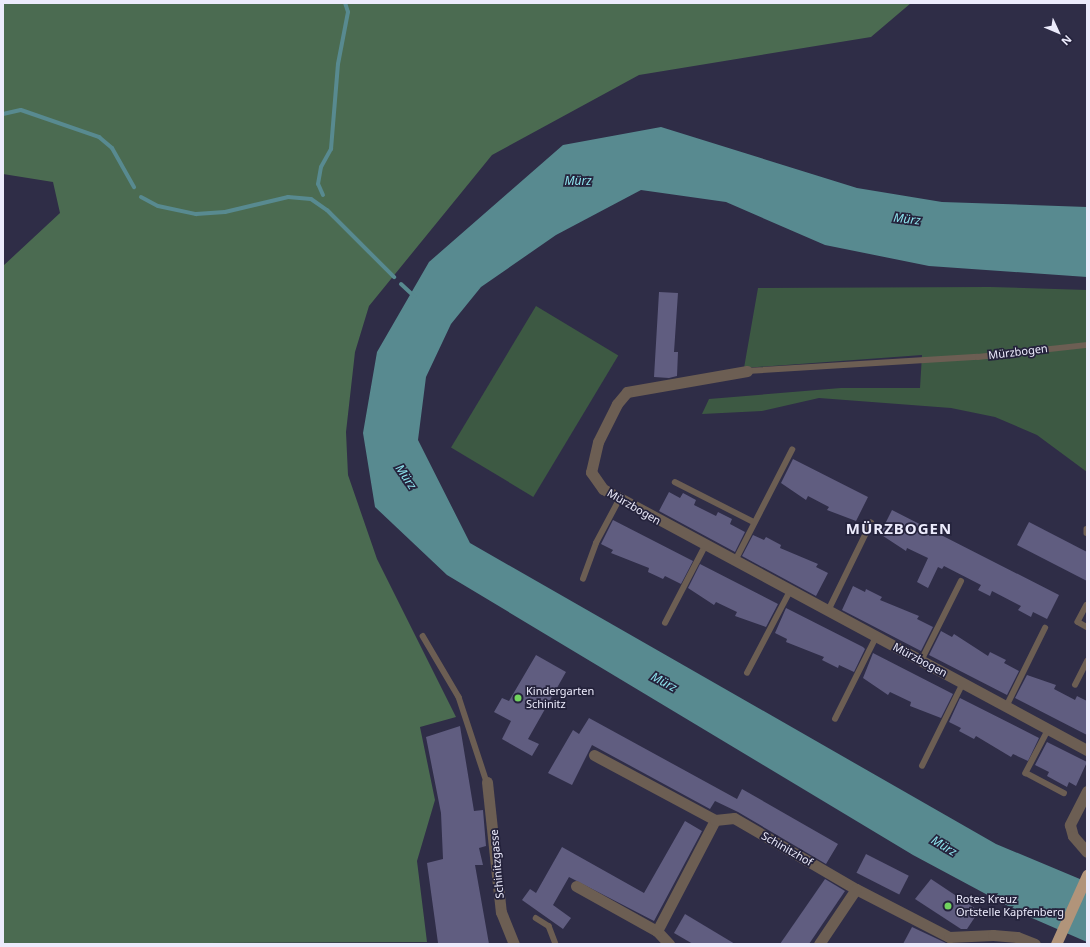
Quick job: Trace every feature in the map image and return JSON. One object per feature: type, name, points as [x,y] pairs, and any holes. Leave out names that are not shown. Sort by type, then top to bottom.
[{"type":"highway","points":[[1056,944],[1087,876]]},
{"type":"street","name":"Mürzbogen","points":[[747,371],[627,392],[604,425],[591,472],[603,489],[619,500],[1087,750]]},
{"type":"street","points":[[594,755],[715,820],[657,931]]},
{"type":"street","name":"Schinitzgasse","points":[[487,782],[501,912],[514,944]]},
{"type":"street","points":[[1087,791],[1070,825],[1073,836],[1087,852]]},
{"type":"street","name":"Schinitzhof","points":[[715,820],[734,818],[856,890],[947,940]]},
{"type":"street","points":[[576,886],[657,931],[669,944]]},
{"type":"street","points":[[819,944],[856,890]]},
{"type":"street","points":[[947,940],[993,935],[1017,937],[1035,944]]},
{"type":"lane","name":"Mürzbogen","points":[[747,371],[978,357],[1087,345]]},
{"type":"lane","points":[[734,562],[792,450]]},
{"type":"lane","points":[[675,482],[754,522]]},
{"type":"lane","points":[[583,579],[596,543],[619,500]]},
{"type":"lane","points":[[828,611],[871,523]]},
{"type":"lane","points":[[1087,529],[1087,534]]},
{"type":"lane","points":[[665,623],[705,546]]},
{"type":"lane","points":[[921,661],[961,581]]},
{"type":"lane","points":[[746,673],[790,591]]},
{"type":"lane","points":[[1087,605],[1078,622],[1087,627]]},
{"type":"lane","points":[[1006,707],[1045,628]]},
{"type":"lane","points":[[423,636],[459,697],[487,782]]},
{"type":"lane","points":[[835,719],[876,637]]},
{"type":"lane","points":[[1075,685],[1087,662]]},
{"type":"lane","points":[[922,766],[963,683]]},
{"type":"lane","points":[[1049,729],[1026,773],[1064,793]]},
{"type":"lane","points":[[536,918],[549,926],[556,944]]},
{"type":"shaded area","points":[[3,3],[911,3],[871,37],[639,75],[492,155],[369,306],[355,352],[346,432],[348,475],[377,559],[456,717],[420,727],[435,800],[417,861],[427,942],[3,944],[3,266],[60,213],[53,182],[3,174]]},
{"type":"shaded area","points":[[990,287],[1087,290],[1087,472],[1037,435],[995,417],[951,408],[819,398],[762,411],[702,414],[709,399],[841,388],[920,388],[922,355],[744,368],[758,288]]},
{"type":"shaded area","points":[[536,306],[618,355],[533,497],[451,447]]},
{"type":"water","name":"Mürz","points":[[661,127],[857,188],[942,202],[1087,207],[1087,277],[929,266],[825,245],[726,202],[641,190],[556,235],[481,287],[451,324],[426,377],[418,440],[470,543],[996,844],[1087,882],[1087,942],[1025,915],[913,855],[447,575],[375,507],[363,433],[377,352],[429,262],[563,145]]},
{"type":"building","points":[[659,292],[678,293],[674,352],[678,352],[677,376],[669,378],[654,377]]},
{"type":"building","points":[[793,459],[868,497],[856,521],[827,510],[829,507],[808,496],[806,500],[781,483]]},
{"type":"building","points":[[669,492],[680,498],[683,493],[696,500],[694,505],[716,516],[718,512],[732,519],[730,524],[745,532],[735,552],[659,511]]},
{"type":"building","points":[[892,510],[1059,595],[1047,619],[1033,612],[1031,617],[1018,610],[1021,606],[992,591],[990,596],[978,590],[981,585],[944,566],[942,569],[938,567],[928,588],[917,582],[928,558],[907,548],[906,551],[880,534]]},
{"type":"building","points":[[613,520],[693,561],[681,584],[665,576],[663,579],[648,572],[649,568],[611,553],[613,550],[601,544]]},
{"type":"building","points":[[1029,522],[1087,552],[1087,581],[1017,545]]},
{"type":"building","points":[[753,535],[764,540],[766,537],[781,545],[780,548],[818,564],[816,567],[828,573],[816,596],[742,556]]},
{"type":"building","points":[[700,564],[778,604],[766,627],[735,616],[737,612],[716,602],[714,605],[688,588]]},
{"type":"building","points":[[853,586],[865,592],[866,589],[882,597],[880,600],[919,616],[917,619],[933,627],[921,651],[842,610]]},
{"type":"building","points":[[786,608],[863,647],[865,649],[854,672],[839,665],[838,668],[822,660],[824,657],[786,642],[787,639],[775,633]]},
{"type":"building","points":[[941,631],[952,637],[954,634],[988,656],[990,652],[1006,660],[1004,663],[1019,671],[1007,695],[929,655]]},
{"type":"building","points":[[873,653],[953,694],[941,718],[910,706],[911,702],[890,692],[888,695],[863,678]]},
{"type":"building","points":[[536,655],[566,672],[528,739],[539,744],[532,756],[502,739],[511,721],[494,712],[502,698],[509,701]]},
{"type":"building","points":[[1027,675],[1056,685],[1054,689],[1075,700],[1077,696],[1087,701],[1087,735],[1015,698]]},
{"type":"building","points":[[960,698],[1039,738],[1028,761],[1013,754],[1011,757],[976,736],[974,739],[959,731],[961,728],[949,722]]},
{"type":"building","points":[[589,718],[737,799],[742,789],[838,844],[826,864],[738,812],[715,801],[710,809],[592,745],[572,785],[548,773],[573,730],[579,734]]},
{"type":"building","points":[[460,726],[474,811],[483,810],[486,846],[479,848],[483,865],[475,865],[489,944],[438,943],[427,863],[443,859],[441,813],[426,737]]},
{"type":"building","points":[[1047,742],[1087,762],[1076,786],[1069,782],[1067,787],[1047,776],[1049,772],[1035,765]]},
{"type":"building","points":[[685,821],[702,831],[654,921],[569,877],[553,905],[571,918],[563,929],[522,900],[530,889],[536,893],[562,847],[644,893]]},
{"type":"building","points":[[866,854],[909,876],[899,895],[856,873]]},
{"type":"building","points":[[825,879],[845,891],[809,944],[780,944]]},
{"type":"building","name":"Rotes Kreuz Ortstelle Kapfenberg","points":[[931,879],[979,911],[967,929],[961,929],[915,899]]},
{"type":"building","points":[[685,914],[735,944],[693,944],[674,933]]},
{"type":"building","points":[[912,927],[946,943],[948,944],[903,944]]},
{"type":"waterway","points":[[323,195],[318,184],[321,167],[331,149],[338,64],[348,12],[345,3]]},
{"type":"waterway","points":[[3,114],[21,110],[99,137],[112,148],[134,187]]},
{"type":"waterway","points":[[141,197],[158,206],[196,214],[225,212],[288,197],[311,199],[327,210],[394,277]]},
{"type":"waterway","points":[[401,284],[414,296]]},
{"type":"place","name":"Kindergarten Schinitz","points":[[518,698]]},
{"type":"place","name":"Rotes Kreuz Ortstelle Kapfenberg","points":[[948,906]]},
{"type":"district","name":"MÜRZBOGEN","points":[[899,529]]}]
